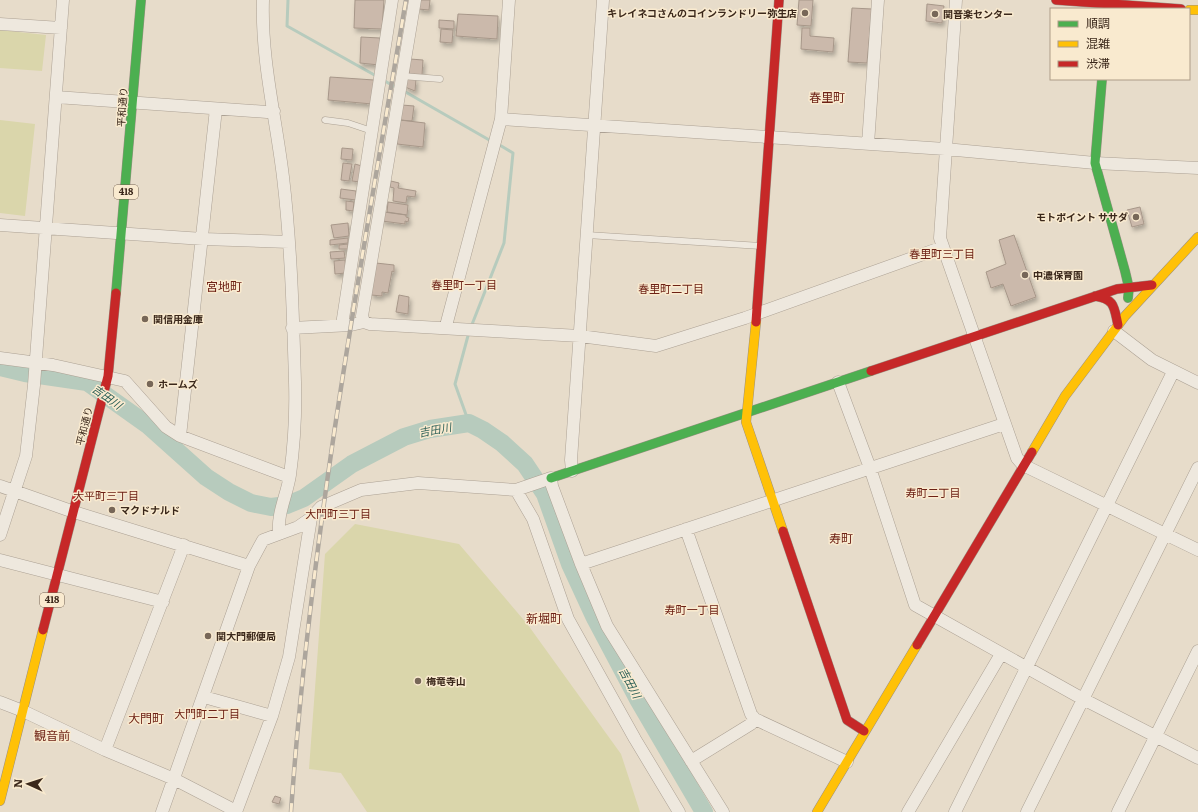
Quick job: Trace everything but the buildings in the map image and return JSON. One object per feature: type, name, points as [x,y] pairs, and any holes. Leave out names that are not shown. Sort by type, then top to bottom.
[{"type":"main road","name":"平和通り","points":[[0,801],[59,574],[107,380],[122,234],[141,0]]},
{"type":"main road","points":[[779,0],[757,312],[746,422],[847,720],[864,731]]},
{"type":"main road","points":[[1056,0],[1166,8]]},
{"type":"main road","points":[[1102,80],[1095,163],[1129,288],[1125,316]]},
{"type":"main road","points":[[817,812],[1065,396],[1125,316],[1152,285],[1198,237]]},
{"type":"main road","points":[[1125,271],[1133,277],[1144,277],[1172,264]]},
{"type":"main road","points":[[1117,289],[1122,285],[1125,271]]},
{"type":"main road","points":[[547,479],[1095,296],[1117,289],[1152,285]]},
{"type":"main road","points":[[1095,296],[1107,298],[1114,306],[1116,328]]},
{"type":"street","points":[[0,535],[13,490],[26,456],[34,385],[63,0]]},
{"type":"street","points":[[264,0],[264,50],[282,164],[289,242],[295,383],[294,435],[289,477],[282,502],[278,531]]},
{"type":"street","points":[[342,325],[392,0]]},
{"type":"street","points":[[364,322],[362,316],[415,0]]},
{"type":"street","points":[[447,328],[447,322],[501,119],[509,0]]},
{"type":"street","points":[[572,471],[571,460],[603,0]]},
{"type":"street","points":[[868,144],[878,0]]},
{"type":"street","points":[[956,0],[940,238],[1017,458],[1023,465],[1198,550]]},
{"type":"street","points":[[0,24],[61,28]]},
{"type":"street","points":[[56,97],[267,112],[274,111]]},
{"type":"street","points":[[180,436],[203,239],[216,108]]},
{"type":"street","points":[[501,119],[945,149],[1095,163],[1198,168]]},
{"type":"street","points":[[0,225],[203,239],[289,242]]},
{"type":"street","points":[[292,328],[350,325],[364,322],[370,324],[580,336],[656,346],[716,328],[757,312],[943,247]]},
{"type":"street","points":[[1116,328],[1152,360],[1198,384]]},
{"type":"street","points":[[0,358],[107,380],[125,381],[166,427],[180,436],[289,477]]},
{"type":"street","points":[[955,812],[1173,372]]},
{"type":"street","points":[[838,382],[870,468],[915,605],[1083,699],[1198,758]]},
{"type":"street","points":[[581,564],[1004,424]]},
{"type":"street","points":[[1027,812],[1198,468]]},
{"type":"street","points":[[162,812],[250,566],[263,540],[278,531],[298,527],[311,518],[321,507],[361,490],[418,483],[519,488],[547,479],[552,486],[581,564],[607,626],[723,812]]},
{"type":"street","points":[[0,486],[74,512],[250,566]]},
{"type":"street","points":[[519,488],[533,519],[568,619],[635,740],[679,812]]},
{"type":"street","points":[[0,702],[23,711],[105,750],[174,779],[236,811],[272,716],[290,657],[311,518]]},
{"type":"street","points":[[686,529],[751,714],[755,719],[846,762]]},
{"type":"street","points":[[105,750],[184,545]]},
{"type":"street","points":[[0,560],[163,602]]},
{"type":"street","points":[[1118,812],[1154,736],[1198,651]]},
{"type":"street","points":[[908,812],[1001,654]]},
{"type":"street","points":[[204,697],[272,716]]},
{"type":"street","points":[[691,761],[751,724],[755,719]]},
{"type":"lane","points":[[400,85],[440,80]]},
{"type":"lane","points":[[325,120],[348,123],[372,131]]},
{"type":"lane","points":[[587,235],[762,247]]},
{"type":"shaded area","points":[[0,30],[46,35],[42,71],[0,68]]},
{"type":"shaded area","points":[[0,120],[35,124],[25,216],[0,213]]},
{"type":"shaded area","points":[[355,524],[459,544],[528,625],[621,754],[640,812],[367,812],[341,773],[309,769],[325,554]]},
{"type":"waterway","points":[[288,0],[287,26],[378,77]]},
{"type":"waterway","points":[[383,80],[397,88]]},
{"type":"waterway","points":[[402,90],[491,141]]},
{"type":"waterway","points":[[471,327],[504,243],[513,153],[498,144]]},
{"type":"waterway","points":[[469,332],[455,384],[469,423]]},
{"type":"waterway","name":"吉田川","points":[[0,367],[25,373],[87,382],[149,426],[206,477],[229,492],[251,503],[271,507],[287,505],[304,498],[352,464],[404,437],[430,429],[469,423],[483,430],[502,443],[525,464],[545,494],[570,564],[594,616],[639,701],[704,812]]},
{"type":"railway","points":[[291,812],[311,608],[338,404],[406,0]]},
{"type":"traffic: fast","points":[[116,293],[141,0]]},
{"type":"traffic: fast","points":[[1102,80],[1095,163],[1125,271],[1129,288],[1128,298]]},
{"type":"traffic: fast","points":[[551,478],[871,371]]},
{"type":"traffic: slow","points":[[1190,10],[1198,10]]},
{"type":"traffic: slow","points":[[1032,452],[1065,396],[1125,316],[1198,237]]},
{"type":"traffic: slow","points":[[756,322],[746,422],[783,531]]},
{"type":"traffic: slow","points":[[0,801],[43,630]]},
{"type":"traffic: slow","points":[[817,812],[917,645]]},
{"type":"traffic: jam","points":[[756,322],[779,0]]},
{"type":"traffic: jam","points":[[1056,0],[1167,8]]},
{"type":"traffic: jam","points":[[871,371],[1117,289],[1152,285]]},
{"type":"traffic: jam","points":[[43,630],[108,376],[116,293]]},
{"type":"traffic: jam","points":[[1095,296],[1102,297],[1110,302],[1116,313],[1118,325]]},
{"type":"traffic: jam","points":[[917,645],[1032,452]]},
{"type":"traffic: jam","points":[[783,531],[847,720],[864,731]]},
{"type":"place","name":"キレイネコさんのコインランドリー弥生店","points":[[805,13]]},
{"type":"place","name":"関音楽センター","points":[[935,14]]},
{"type":"place","name":"モトポイント ササダ","points":[[1136,217]]},
{"type":"place","name":"中濃保育園","points":[[1025,275]]},
{"type":"place","name":"関信用金庫","points":[[145,319]]},
{"type":"place","name":"ホームズ","points":[[150,384]]},
{"type":"place","name":"マクドナルド","points":[[112,510]]},
{"type":"place","name":"関大門郵便局","points":[[208,636]]},
{"type":"place","name":"梅竜寺山","points":[[418,681]]},
{"type":"district","name":"春里町","points":[[827,98]]},
{"type":"district","name":"春里町三丁目","points":[[942,254]]},
{"type":"district","name":"春里町一丁目","points":[[464,285]]},
{"type":"district","name":"宮地町","points":[[224,287]]},
{"type":"district","name":"春里町二丁目","points":[[671,289]]},
{"type":"district","name":"寿町二丁目","points":[[933,493]]},
{"type":"district","name":"大平町三丁目","points":[[106,496]]},
{"type":"district","name":"大門町三丁目","points":[[338,514]]},
{"type":"district","name":"寿町","points":[[841,539]]},
{"type":"district","name":"寿町一丁目","points":[[692,610]]},
{"type":"district","name":"新堀町","points":[[544,619]]},
{"type":"district","name":"大門町二丁目","points":[[207,714]]},
{"type":"district","name":"大門町","points":[[146,719]]},
{"type":"district","name":"観音前","points":[[52,736]]}]
